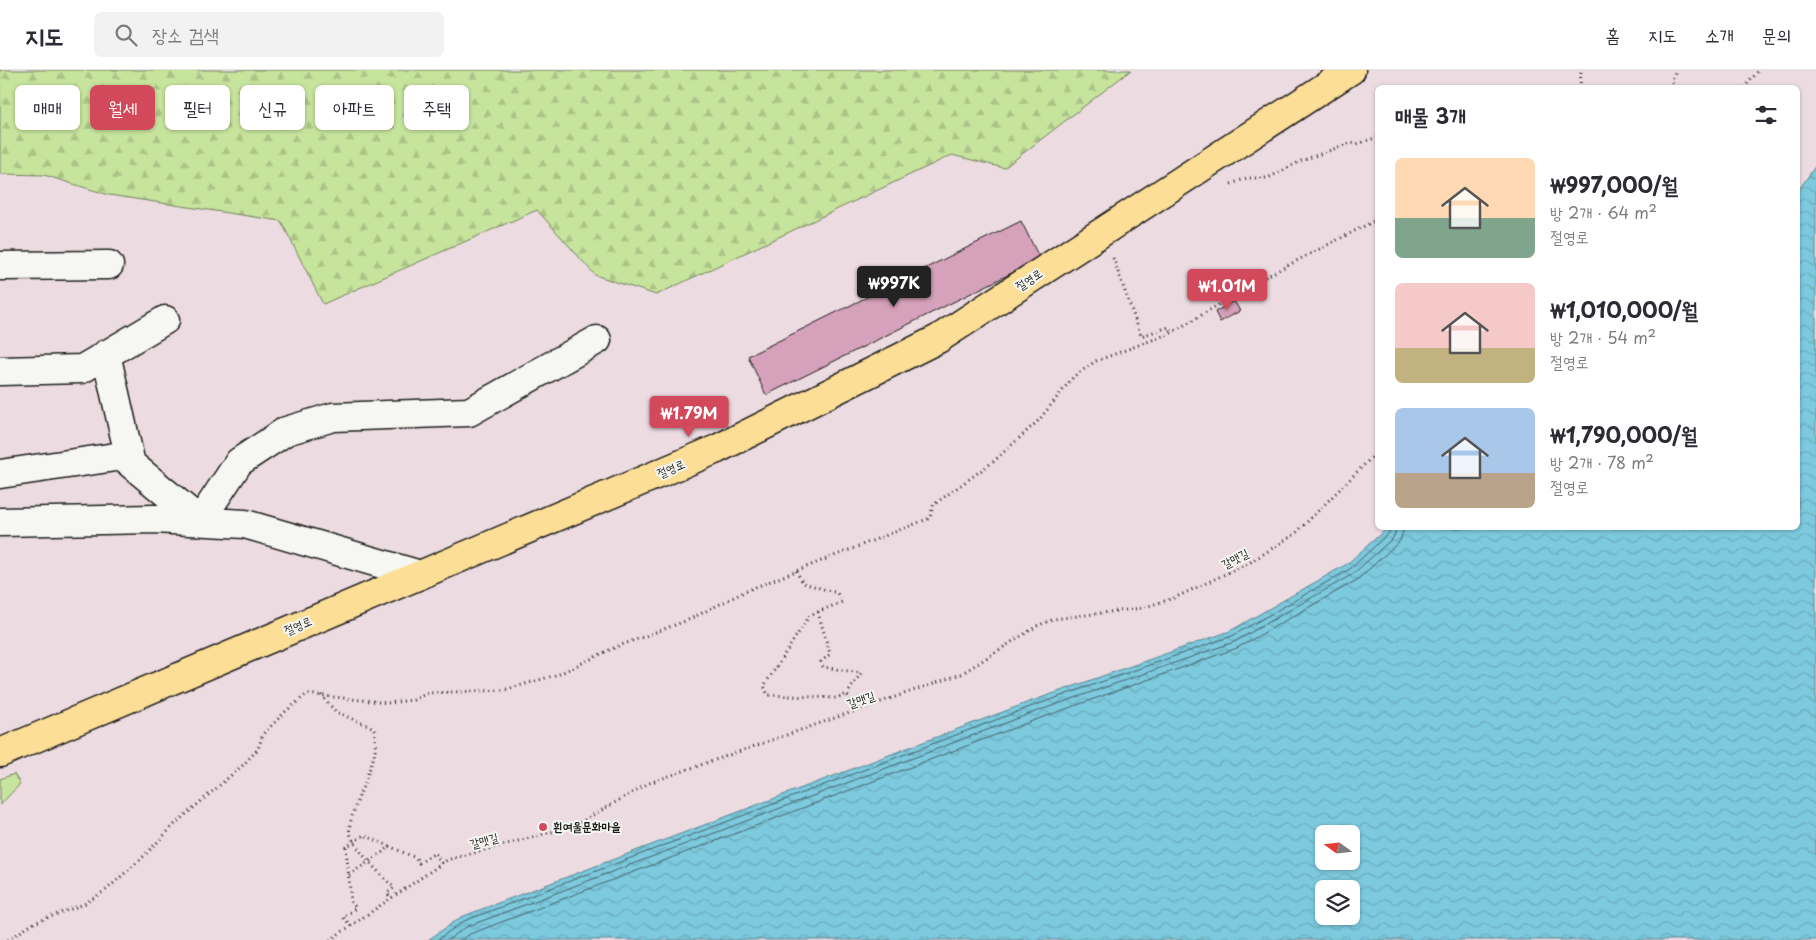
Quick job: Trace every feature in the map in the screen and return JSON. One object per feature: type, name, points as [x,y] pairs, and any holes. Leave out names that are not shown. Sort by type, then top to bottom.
[{"type":"main road","name":"절영로","points":[[0,754],[717,449],[938,339],[1351,70]]},
{"type":"lane","points":[[0,266],[109,265]]},
{"type":"lane","points":[[0,372],[82,369],[165,320]]},
{"type":"lane","points":[[200,522],[239,462],[286,431],[333,418],[469,412],[597,340]]},
{"type":"lane","points":[[106,354],[131,464],[200,522]]},
{"type":"lane","points":[[0,474],[129,455]]},
{"type":"lane","points":[[0,522],[154,519],[245,524],[420,575]]},
{"type":"path","points":[[1580,85],[1581,70]]},
{"type":"path","points":[[1672,85],[1676,70]]},
{"type":"path","points":[[1746,85],[1759,70]]},
{"type":"path","points":[[1208,164],[1219,188],[1246,178],[1268,178],[1301,161],[1350,143],[1357,144],[1375,138]]},
{"type":"path","points":[[8,940],[34,923],[84,904],[106,890],[243,765],[258,749],[263,734],[307,694],[388,704],[413,700],[428,693],[503,690],[522,686],[559,674],[616,647],[688,620],[748,590],[930,518],[933,505],[992,462],[1039,420],[1074,376],[1114,353],[1171,333],[1265,277],[1375,221]]},
{"type":"path","points":[[1112,256],[1141,336],[1169,327],[1171,333]]},
{"type":"path","name":"갈맷길","points":[[330,940],[447,860],[574,826],[649,783],[961,674],[1037,626],[1054,619],[1142,608],[1174,598],[1249,563],[1295,534],[1375,455]]},
{"type":"path","points":[[796,571],[803,583],[837,593],[842,602],[810,615],[764,686],[768,695],[836,698],[847,694],[861,673],[823,667],[821,662],[830,654],[818,612]]},
{"type":"path","points":[[847,694],[854,712]]},
{"type":"path","points":[[321,695],[336,712],[374,728],[375,750],[367,778],[350,823],[350,833],[370,861],[394,888],[387,893],[391,899]]},
{"type":"path","points":[[351,926],[344,917],[356,908],[351,902],[346,847],[364,835],[416,858],[419,863],[434,853],[442,864]]},
{"type":"path","points":[[348,875],[390,847]]},
{"type":"green space","points":[[0,70],[1131,70],[1004,168],[952,155],[656,295],[595,275],[537,210],[323,304],[281,221],[109,195],[44,175],[0,174]]},
{"type":"green space","points":[[14,774],[20,784],[0,805],[0,779]]},
{"type":"water","points":[[1816,165],[1816,940],[428,940],[461,917],[1029,702],[1230,631],[1347,564],[1385,530],[1800,530],[1800,188]]},
{"type":"building","points":[[1021,221],[1040,259],[766,395],[748,356]]},
{"type":"building","points":[[1234,301],[1240,311],[1220,322],[1215,312]]},
{"type":"place","name":"흰여울문화마을","points":[[543,827]]}]
